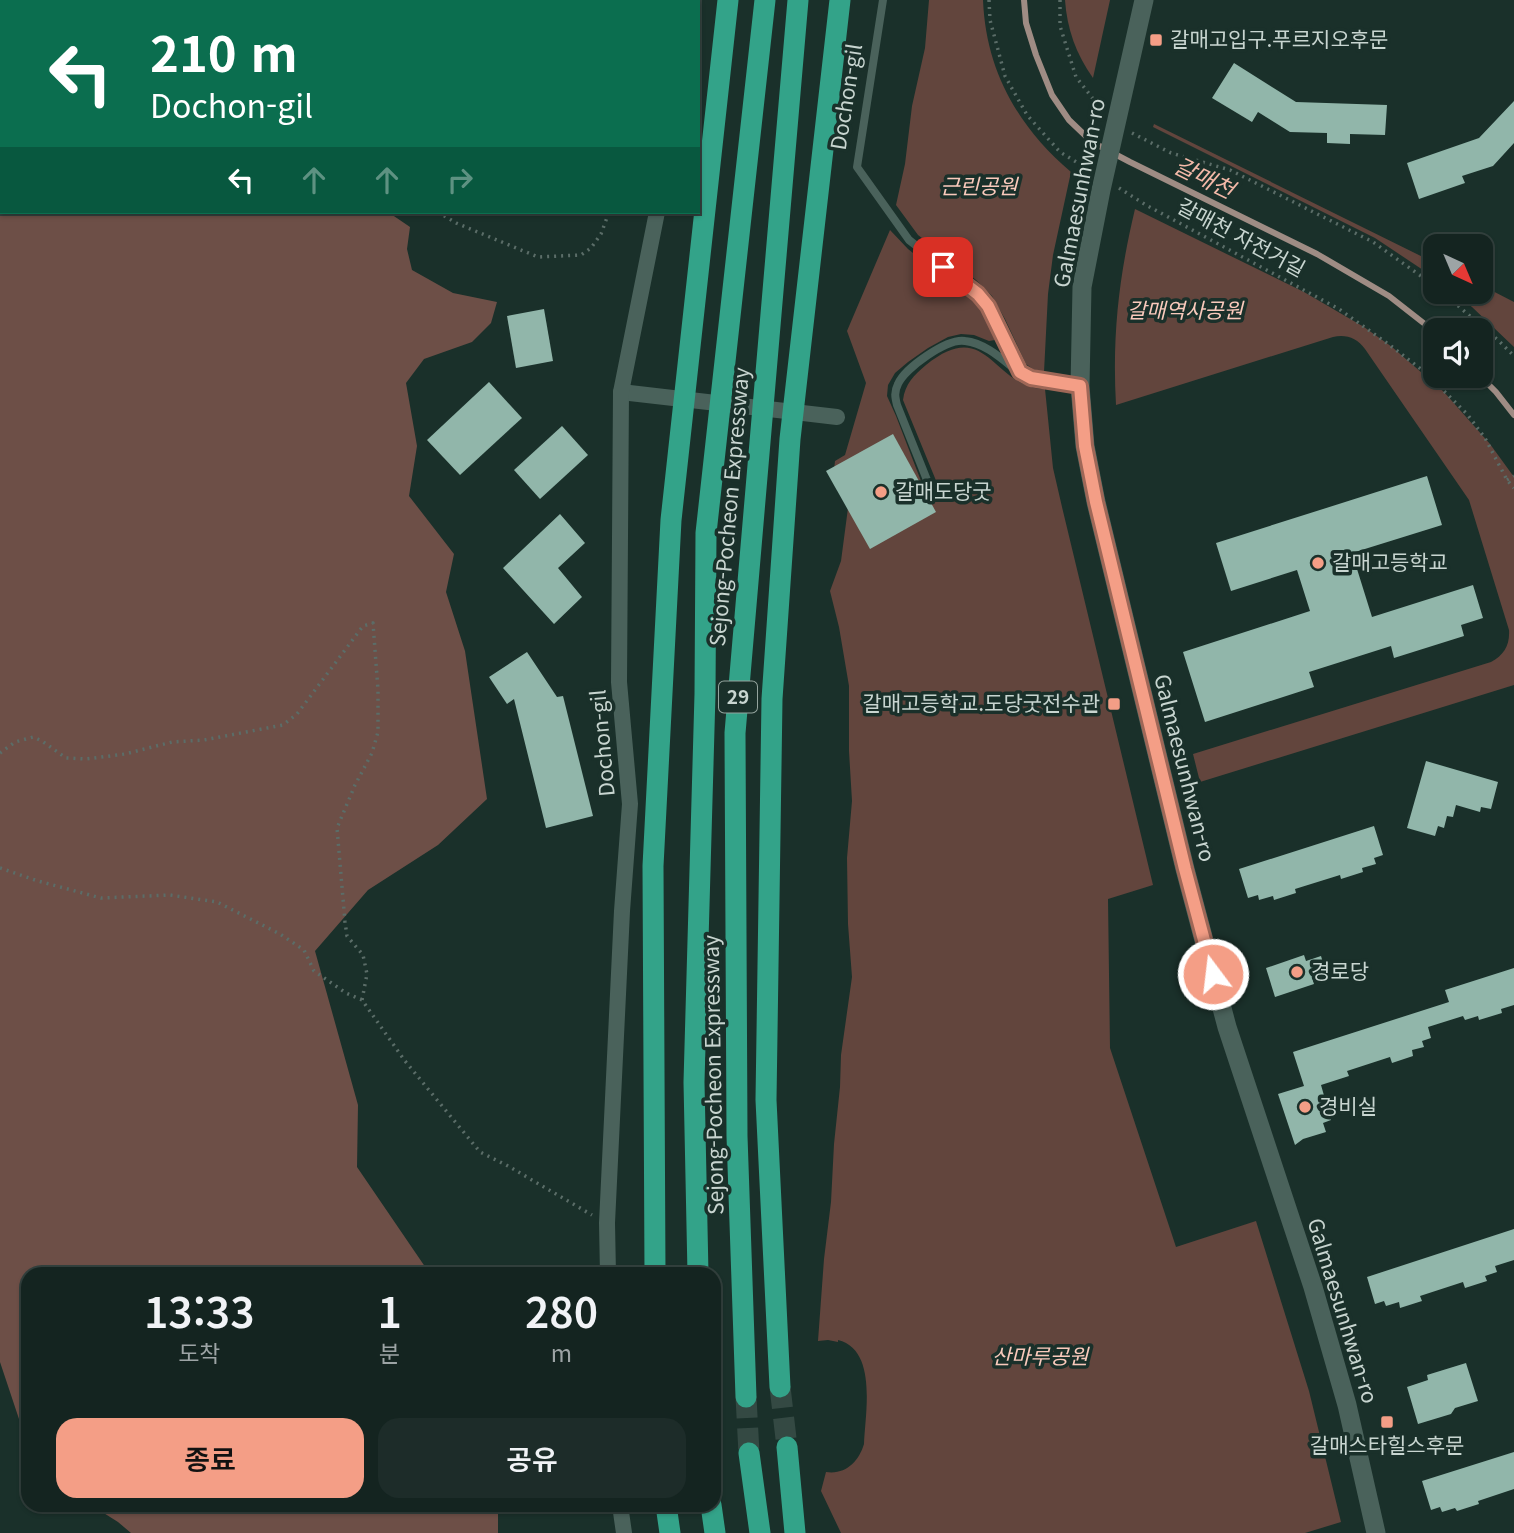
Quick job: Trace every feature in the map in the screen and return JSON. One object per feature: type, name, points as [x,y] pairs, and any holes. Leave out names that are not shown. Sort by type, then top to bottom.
[{"type":"highway","points":[[655,1267],[653,866],[671,520],[728,0]]},
{"type":"highway","name":"Sejong-Pocheon Expressway","points":[[698,1267],[694,1082],[705,694],[706,533],[765,0]]},
{"type":"highway","name":"Sejong-Pocheon Expressway","points":[[746,1397],[737,1136],[735,733],[798,0]]},
{"type":"highway","points":[[780,1387],[766,1100],[772,699],[790,439],[840,0]]},
{"type":"highway","points":[[787,1447],[795,1533]]},
{"type":"highway","points":[[749,1453],[760,1533]]},
{"type":"highway","points":[[667,1512],[670,1533]]},
{"type":"highway","points":[[712,1512],[715,1533]]},
{"type":"street","name":"Galmaesunhwan-ro","points":[[1144,0],[1114,116],[1107,188],[1082,287],[1080,386],[1085,446],[1096,502],[1185,869],[1227,1027],[1313,1287],[1348,1405],[1376,1533]]},
{"type":"street","name":"Dochon-gil","points":[[608,1267],[607,1219],[630,804],[619,682],[621,392],[657,214]]},
{"type":"street","points":[[621,392],[837,417]]},
{"type":"street","points":[[621,1512],[624,1533]]},
{"type":"lane","name":"Dochon-gil","points":[[883,0],[857,167],[909,240],[978,294],[988,306],[1020,372]]},
{"type":"lane","points":[[929,485],[894,393],[898,381],[927,356],[947,344],[962,340],[977,343],[1031,378],[1080,386]]},
{"type":"path","points":[[989,0],[990,20],[1005,76],[1027,115],[1060,152],[1092,172]]},
{"type":"path","points":[[1060,0],[1060,26],[1076,77],[1114,116],[1171,153],[1230,170],[1373,242],[1423,277]]},
{"type":"path","name":"갈매천 자전거길","points":[[1107,188],[1146,205],[1339,309],[1391,346],[1426,373],[1467,414],[1485,438],[1514,488]]},
{"type":"path","points":[[441,214],[456,223],[538,257],[581,255],[601,234],[608,214]]},
{"type":"path","points":[[1456,304],[1514,356]]},
{"type":"path","points":[[1507,480],[1514,476]]},
{"type":"path","points":[[0,753],[15,742],[33,737],[66,758],[86,759],[125,754],[172,742],[204,740],[283,725],[297,714],[363,625],[373,623],[378,732],[372,752],[337,828],[347,936],[363,955],[367,974],[362,1000]]},
{"type":"path","points":[[0,868],[101,898],[170,895],[217,902],[280,934],[304,950],[314,971],[346,993],[362,1000],[405,1060],[480,1152],[589,1214],[607,1219]]},
{"type":"green space","name":"근린공원","points":[[929,0],[983,0],[985,26],[991,50],[1008,96],[1035,136],[1071,172],[1053,255],[1044,372],[1026,364],[992,296],[976,280],[918,235],[896,205],[905,164],[912,106],[925,48]]},
{"type":"green space","points":[[1065,0],[1110,0],[1093,78],[1073,41]]},
{"type":"green space","points":[[1154,124],[1423,257],[1423,270],[1375,238],[1153,127]]},
{"type":"green space","name":"갈매역사공원","points":[[1135,209],[1304,292],[1364,327],[1423,374],[1423,388],[1439,388],[1444,392],[1490,444],[1514,477],[1514,685],[1200,782],[1193,754],[1491,662],[1505,649],[1509,630],[1469,500],[1365,349],[1355,340],[1333,337],[1116,405],[1115,354],[1125,258]]},
{"type":"green space","name":"산마루공원","points":[[890,230],[908,249],[972,300],[983,313],[995,340],[961,334],[948,337],[908,362],[895,373],[888,385],[887,396],[921,481],[920,485],[937,483],[903,400],[911,380],[926,365],[947,352],[963,348],[977,350],[1013,378],[1027,386],[1045,389],[1053,468],[1153,885],[1108,899],[1110,1048],[1176,1247],[1256,1221],[1309,1391],[1341,1522],[1305,1533],[841,1533],[821,1491],[826,1472],[845,1469],[855,1461],[862,1450],[867,1401],[864,1369],[851,1346],[838,1340],[818,1341],[841,1055],[852,977],[847,858],[852,801],[849,686],[830,591],[841,561],[848,508],[833,479],[835,461],[845,455],[866,383],[847,331]]},
{"type":"green space","points":[[1493,291],[1514,302],[1514,347],[1493,327],[1493,318],[1484,318],[1468,304],[1493,304]]},
{"type":"shaded area","points":[[0,214],[391,214],[410,227],[407,249],[412,270],[453,293],[497,302],[491,323],[472,342],[424,359],[406,383],[417,446],[409,496],[454,554],[446,592],[465,651],[487,799],[438,845],[368,890],[315,951],[358,1105],[357,1167],[425,1267],[21,1267],[21,1425],[0,1362]]},
{"type":"shaded area","points":[[102,1512],[498,1512],[498,1533],[131,1533]]},
{"type":"building","points":[[1234,63],[1296,102],[1387,105],[1385,135],[1350,134],[1350,144],[1327,143],[1327,133],[1290,132],[1258,112],[1252,122],[1212,98]]},
{"type":"building","points":[[1514,101],[1514,143],[1493,166],[1462,176],[1465,183],[1419,199],[1407,163],[1479,138]]},
{"type":"building","points":[[544,309],[553,361],[516,368],[507,316]]},
{"type":"building","points":[[489,382],[522,418],[460,475],[427,440]]},
{"type":"building","points":[[562,426],[588,455],[540,499],[514,470]]},
{"type":"building","name":"갈매도당굿","points":[[893,434],[936,512],[870,549],[826,471]]},
{"type":"building","points":[[1427,476],[1442,525],[1352,553],[1372,617],[1473,585],[1483,618],[1461,625],[1464,636],[1394,658],[1391,646],[1309,672],[1314,687],[1205,722],[1183,652],[1310,611],[1297,570],[1231,591],[1216,543]]},
{"type":"building","points":[[560,514],[585,543],[558,568],[582,597],[554,624],[503,568]]},
{"type":"building","points":[[527,652],[557,697],[563,696],[593,816],[546,828],[514,699],[507,704],[489,677]]},
{"type":"building","points":[[1426,761],[1498,782],[1491,809],[1481,807],[1480,812],[1456,805],[1453,817],[1447,816],[1444,828],[1438,826],[1435,836],[1407,828]]},
{"type":"building","points":[[1374,826],[1383,855],[1374,858],[1376,864],[1362,868],[1363,872],[1341,879],[1340,875],[1295,889],[1296,893],[1274,900],[1273,896],[1259,900],[1258,895],[1248,898],[1239,869]]},
{"type":"building","name":"경로당","points":[[1304,955],[1306,961],[1321,956],[1327,976],[1313,981],[1314,984],[1275,997],[1266,968]]},
{"type":"building","points":[[1514,968],[1514,1005],[1501,1009],[1502,1013],[1479,1020],[1478,1016],[1465,1020],[1463,1016],[1428,1027],[1431,1038],[1422,1041],[1424,1047],[1412,1050],[1413,1056],[1392,1063],[1390,1057],[1347,1071],[1349,1076],[1321,1085],[1331,1120],[1323,1123],[1326,1132],[1303,1139],[1295,1145],[1278,1094],[1304,1086],[1293,1052],[1449,1002],[1445,990]]},
{"type":"building","points":[[1514,1229],[1514,1260],[1495,1266],[1497,1272],[1485,1276],[1487,1281],[1465,1288],[1463,1282],[1420,1296],[1422,1301],[1400,1308],[1399,1302],[1386,1306],[1384,1301],[1375,1304],[1367,1277]]},
{"type":"building","points":[[1466,1363],[1478,1401],[1455,1408],[1451,1414],[1418,1424],[1407,1387],[1428,1380],[1427,1375]]},
{"type":"building","points":[[1514,1452],[1514,1489],[1457,1511],[1455,1508],[1442,1512],[1440,1507],[1431,1510],[1422,1481]]},
{"type":"waterway","name":"갈매천","points":[[1024,0],[1026,23],[1052,95],[1069,120],[1092,142],[1317,254],[1389,296],[1423,323]]},
{"type":"waterway","name":"갈매천","points":[[1492,388],[1514,415]]},
{"type":"tunnel","points":[[780,1387],[787,1447]]},
{"type":"tunnel","points":[[746,1397],[749,1453]]},
{"type":"place","name":"갈매고입구.푸르지오후문","points":[[1156,40]]},
{"type":"place","name":"갈매도당굿","points":[[881,492]]},
{"type":"place","name":"갈매고등학교","points":[[1318,563]]},
{"type":"place","name":"갈매고등학교.도당굿전수관","points":[[1114,704]]},
{"type":"place","name":"경로당","points":[[1297,972]]},
{"type":"place","name":"경비실","points":[[1305,1107]]},
{"type":"place","name":"갈매스타힐스후문","points":[[1387,1422]]},
{"type":"route","points":[[943,267],[978,294],[988,306],[1020,372],[1046,382],[1080,386],[1085,446],[1096,502],[1213,974]]}]
